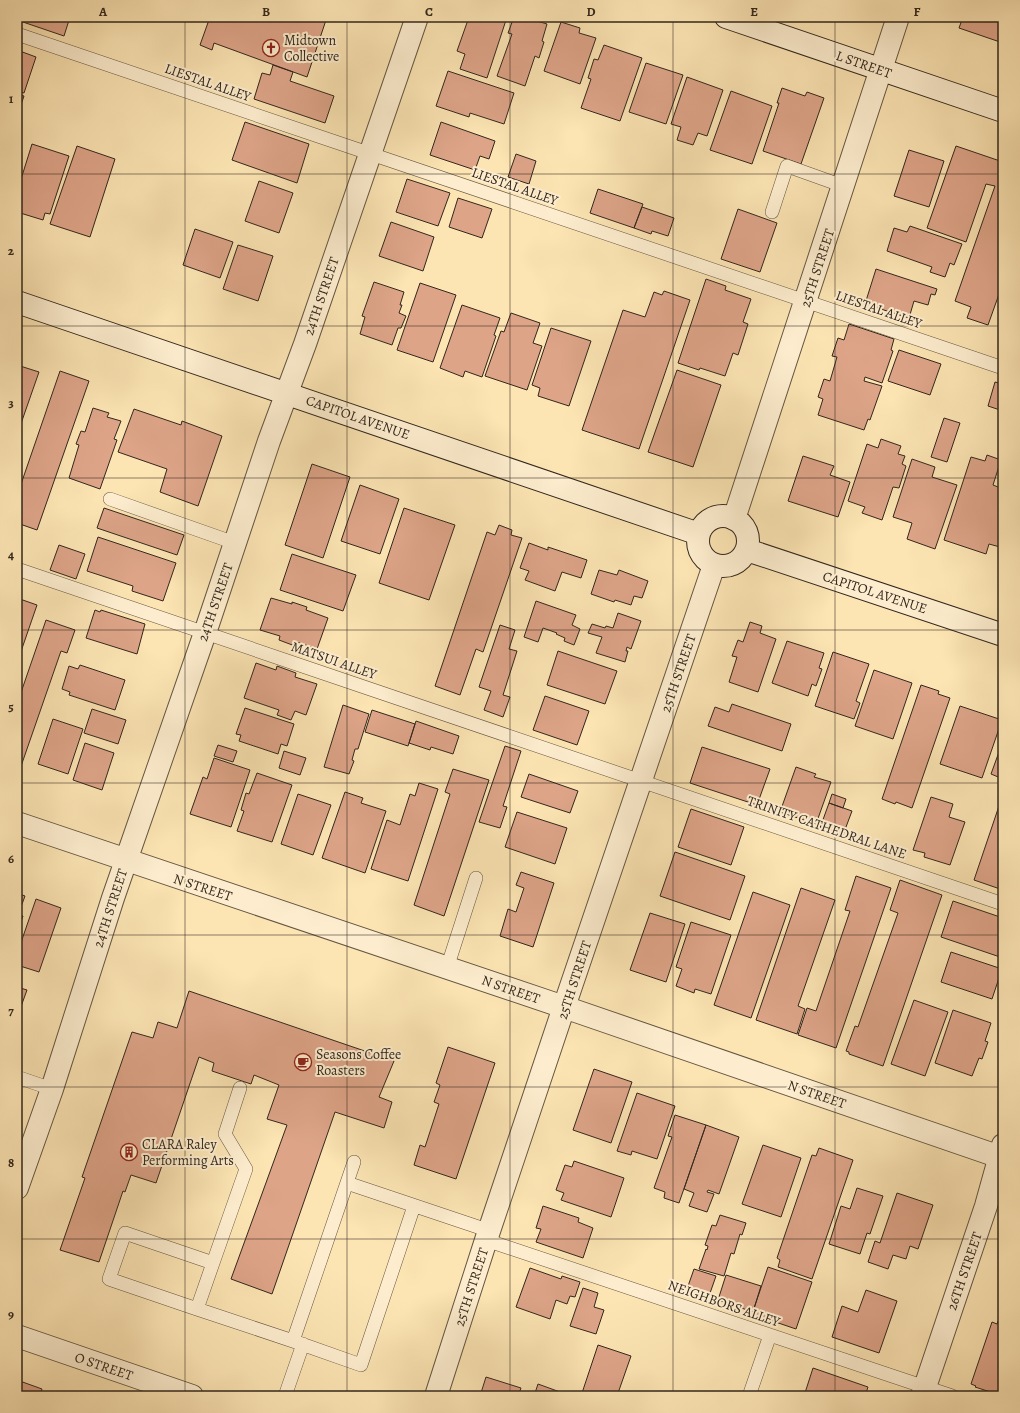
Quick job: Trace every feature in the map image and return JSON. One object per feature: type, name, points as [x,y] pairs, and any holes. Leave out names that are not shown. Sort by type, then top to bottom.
[{"type":"street","name":"24TH STREET","points":[[17,1188],[52,1089],[126,860],[205,633],[269,441],[305,344],[418,17]]},
{"type":"street","name":"L STREET","points":[[726,17],[1003,111]]},
{"type":"street","name":"25TH STREET","points":[[734,519],[882,70],[898,17]]},
{"type":"street","name":"CAPITOL AVENUE","points":[[17,302],[699,534]]},
{"type":"street","points":[[719,517],[734,519],[740,523],[748,535],[747,550],[739,561],[726,567],[714,565],[705,560],[700,553],[698,546],[699,534],[704,524],[711,519],[719,517]]},
{"type":"street","name":"CAPITOL AVENUE","points":[[747,550],[1003,635]]},
{"type":"street","name":"25TH STREET","points":[[436,1396],[564,1007],[714,565]]},
{"type":"street","name":"N STREET","points":[[17,823],[1002,1153]]},
{"type":"street","name":"26TH STREET","points":[[923,1392],[986,1206],[1002,1153]]},
{"type":"street","name":"O STREET","points":[[17,1336],[192,1396]]},
{"type":"lane","name":"LIESTAL ALLEY","points":[[17,34],[1003,368]]},
{"type":"lane","points":[[772,212],[787,166],[843,186]]},
{"type":"lane","points":[[110,500],[235,543]]},
{"type":"lane","name":"MATSUI ALLEY","points":[[17,569],[641,781]]},
{"type":"lane","name":"TRINITY CATHEDRAL LANE","points":[[641,781],[1003,904]]},
{"type":"lane","points":[[447,968],[476,878]]},
{"type":"lane","points":[[17,1077],[52,1089]]},
{"type":"lane","points":[[197,1309],[246,1169],[225,1134],[240,1088]]},
{"type":"lane","points":[[285,1396],[298,1343],[354,1162]]},
{"type":"lane","name":"NEIGHBORS ALLEY","points":[[347,1183],[414,1206],[488,1235],[770,1335],[923,1392],[952,1396]]},
{"type":"lane","points":[[213,1263],[125,1233],[109,1279],[361,1365],[414,1206]]},
{"type":"lane","points":[[749,1396],[770,1335]]},
{"type":"building","points":[[17,17],[70,17],[64,36],[17,20]]},
{"type":"building","name":"Midtown Collective","points":[[210,17],[327,17],[307,77],[214,43],[212,50],[200,45]]},
{"type":"building","points":[[469,17],[507,17],[487,78],[460,69],[465,54],[457,51]]},
{"type":"building","points":[[514,17],[531,17],[537,19],[537,21],[547,24],[542,41],[544,42],[539,58],[535,56],[525,86],[497,76],[512,34],[508,33]]},
{"type":"building","points":[[963,17],[1003,17],[1003,43],[959,28]]},
{"type":"building","points":[[561,22],[580,28],[579,33],[596,38],[580,84],[544,71]]},
{"type":"building","points":[[604,45],[642,58],[620,121],[581,108],[591,79],[588,78],[594,59],[598,60]]},
{"type":"building","points":[[17,50],[36,57],[24,93],[17,91]]},
{"type":"building","points":[[646,63],[683,75],[666,124],[629,112]]},
{"type":"building","points":[[273,65],[293,72],[290,81],[334,96],[325,123],[254,99],[262,73],[270,75]]},
{"type":"building","points":[[448,71],[514,93],[504,124],[470,113],[469,117],[436,106]]},
{"type":"building","points":[[687,77],[723,90],[707,136],[698,133],[693,145],[677,140],[681,127],[671,124]]},
{"type":"building","points":[[782,88],[805,96],[807,92],[824,98],[801,164],[763,151],[779,103],[777,103]]},
{"type":"building","points":[[731,91],[772,106],[752,164],[710,150]]},
{"type":"building","points":[[17,94],[24,96],[17,116]]},
{"type":"building","points":[[245,122],[309,144],[297,183],[232,160]]},
{"type":"building","points":[[441,122],[495,141],[489,159],[480,156],[475,170],[430,155]]},
{"type":"building","points":[[32,144],[69,156],[50,214],[45,213],[43,220],[17,212],[17,192]]},
{"type":"building","points":[[77,146],[115,159],[90,237],[50,224]]},
{"type":"building","points":[[956,146],[1003,162],[1003,283],[988,325],[967,318],[971,307],[955,301],[995,186],[986,184],[966,242],[927,228]]},
{"type":"building","points":[[909,150],[944,161],[929,207],[894,196]]},
{"type":"building","points":[[516,154],[536,161],[529,184],[508,177]]},
{"type":"building","points":[[17,161],[21,162],[17,175]]},
{"type":"building","points":[[407,179],[450,193],[438,226],[396,212]]},
{"type":"building","points":[[259,181],[293,193],[279,233],[245,221]]},
{"type":"building","points":[[598,189],[643,204],[634,228],[590,213]]},
{"type":"building","points":[[458,198],[492,209],[482,238],[449,227]]},
{"type":"building","points":[[642,207],[674,218],[668,236],[652,231],[651,234],[634,228]]},
{"type":"building","points":[[738,209],[777,223],[760,272],[721,259]]},
{"type":"building","points":[[391,222],[434,237],[423,271],[379,256]]},
{"type":"building","points":[[910,226],[962,244],[954,265],[950,263],[945,277],[930,272],[932,267],[887,251],[894,228],[907,232]]},
{"type":"building","points":[[195,229],[233,242],[220,278],[183,265]]},
{"type":"building","points":[[238,245],[273,256],[258,301],[223,289]]},
{"type":"building","points":[[876,269],[937,289],[935,295],[931,294],[928,305],[914,301],[909,318],[865,304]]},
{"type":"building","points":[[706,279],[726,286],[725,290],[751,299],[743,322],[748,324],[738,355],[733,353],[725,376],[678,363]]},
{"type":"building","points":[[374,282],[404,292],[399,313],[406,316],[401,328],[398,328],[392,345],[360,334],[365,317],[362,316]]},
{"type":"building","points":[[420,283],[456,295],[433,362],[397,350]]},
{"type":"building","points":[[664,291],[690,300],[639,449],[582,430],[623,310],[645,317],[654,292],[662,295]]},
{"type":"building","points":[[1003,294],[1003,309],[998,307]]},
{"type":"building","points":[[462,305],[500,318],[494,335],[496,336],[482,377],[465,371],[463,377],[440,368]]},
{"type":"building","points":[[511,313],[540,323],[533,343],[542,346],[527,390],[485,376],[501,331],[504,332]]},
{"type":"building","points":[[849,324],[894,339],[891,350],[893,351],[882,383],[865,377],[864,381],[882,386],[870,420],[868,419],[864,430],[818,415],[823,399],[818,397],[824,379],[830,381],[837,357],[832,356],[838,338],[844,340]]},
{"type":"building","points":[[551,328],[591,341],[569,406],[538,396],[540,388],[532,385]]},
{"type":"building","points":[[899,350],[941,364],[930,395],[888,381]]},
{"type":"building","points":[[17,365],[39,372],[17,435]]},
{"type":"building","points":[[677,370],[721,385],[693,467],[648,452]]},
{"type":"building","points":[[60,371],[89,381],[37,530],[17,523],[17,486],[20,487]]},
{"type":"building","points":[[995,382],[1003,384],[1003,411],[988,406]]},
{"type":"building","points":[[93,408],[109,413],[107,417],[121,421],[114,439],[117,440],[100,489],[69,478],[79,445],[76,444],[81,431],[85,432]]},
{"type":"building","points":[[134,409],[181,425],[182,421],[222,436],[198,506],[160,492],[167,469],[118,452]]},
{"type":"building","points":[[944,418],[960,423],[947,462],[931,457]]},
{"type":"building","points":[[881,439],[901,446],[898,454],[905,456],[902,464],[906,466],[899,488],[893,487],[882,520],[862,513],[865,507],[848,501],[867,444],[878,448]]},
{"type":"building","points":[[987,455],[1001,460],[993,485],[1003,489],[1003,539],[1000,547],[989,544],[986,554],[944,540],[971,457],[985,461]]},
{"type":"building","points":[[803,456],[834,466],[830,475],[850,482],[838,517],[788,501]]},
{"type":"building","points":[[912,459],[935,467],[932,477],[957,485],[935,549],[907,539],[912,523],[893,517]]},
{"type":"building","points":[[312,464],[350,477],[323,558],[285,545]]},
{"type":"building","points":[[360,485],[399,499],[380,554],[341,541]]},
{"type":"building","points":[[104,508],[184,535],[177,555],[97,528]]},
{"type":"building","points":[[404,508],[455,525],[429,600],[379,583]]},
{"type":"building","points":[[499,525],[512,530],[511,535],[522,538],[483,652],[476,649],[460,695],[435,686],[487,532],[495,535]]},
{"type":"building","points":[[98,537],[176,563],[163,601],[132,591],[133,586],[87,571]]},
{"type":"building","points":[[529,543],[548,550],[548,547],[587,560],[581,578],[562,572],[555,591],[525,580],[529,571],[520,568]]},
{"type":"building","points":[[59,545],[85,554],[76,579],[50,570]]},
{"type":"building","points":[[292,554],[356,575],[343,611],[280,590]]},
{"type":"building","points":[[599,570],[617,575],[619,570],[648,581],[642,598],[634,596],[631,605],[615,600],[614,602],[591,594]]},
{"type":"building","points":[[17,598],[37,605],[17,663]]},
{"type":"building","points":[[271,598],[292,604],[292,602],[307,607],[306,610],[328,618],[317,649],[297,642],[295,646],[279,640],[280,636],[260,630]]},
{"type":"building","points":[[536,601],[576,615],[572,625],[580,629],[574,645],[564,641],[565,638],[556,634],[557,633],[543,628],[538,642],[524,637]]},
{"type":"building","points":[[95,610],[100,612],[101,610],[145,624],[137,654],[86,638]]},
{"type":"building","points":[[618,613],[641,621],[631,649],[627,647],[626,651],[628,651],[625,662],[596,653],[602,637],[588,633],[592,624],[605,628],[606,626],[613,628]]},
{"type":"building","points":[[46,620],[75,630],[67,653],[61,651],[19,772],[17,771],[17,704]]},
{"type":"building","points":[[750,622],[762,626],[760,633],[776,639],[758,692],[729,682],[737,657],[732,656],[738,640],[743,642]]},
{"type":"building","points":[[500,625],[515,630],[509,649],[517,651],[503,695],[510,697],[503,717],[484,710],[491,691],[479,687]]},
{"type":"building","points":[[787,641],[824,653],[819,668],[822,669],[816,686],[812,684],[808,696],[772,683]]},
{"type":"building","points":[[558,651],[617,671],[605,704],[547,685]]},
{"type":"building","points":[[833,652],[869,664],[856,701],[860,703],[854,719],[815,706]]},
{"type":"building","points":[[256,663],[276,670],[277,666],[296,673],[295,677],[317,684],[306,715],[295,711],[291,720],[277,715],[279,710],[244,698]]},
{"type":"building","points":[[80,665],[125,680],[115,710],[69,695],[70,692],[62,689],[69,666],[78,669]]},
{"type":"building","points":[[874,670],[912,683],[893,739],[855,726]]},
{"type":"building","points":[[921,685],[939,691],[938,694],[950,698],[912,808],[882,799]]},
{"type":"building","points":[[545,696],[589,711],[577,745],[533,730]]},
{"type":"building","points":[[732,704],[791,724],[782,751],[708,726],[715,707],[729,712]]},
{"type":"building","points":[[343,705],[369,714],[358,749],[355,749],[352,760],[354,761],[349,774],[324,767]]},
{"type":"building","points":[[960,706],[1002,720],[982,778],[940,764]]},
{"type":"building","points":[[245,708],[294,724],[287,746],[281,744],[278,754],[239,741],[241,735],[236,734]]},
{"type":"building","points":[[92,709],[126,720],[118,744],[84,733]]},
{"type":"building","points":[[372,710],[415,724],[408,746],[365,732]]},
{"type":"building","points":[[53,719],[83,729],[68,774],[38,764]]},
{"type":"building","points":[[416,721],[459,736],[453,754],[431,747],[430,750],[409,743]]},
{"type":"building","points":[[1003,741],[1003,779],[991,774]]},
{"type":"building","points":[[85,743],[114,753],[102,790],[73,780]]},
{"type":"building","points":[[218,745],[237,751],[233,762],[214,756]]},
{"type":"building","points":[[505,746],[521,751],[503,806],[507,807],[500,828],[479,822]]},
{"type":"building","points":[[702,747],[770,769],[757,805],[690,783]]},
{"type":"building","points":[[284,751],[306,758],[300,775],[279,768]]},
{"type":"building","points":[[214,758],[250,770],[231,827],[190,814],[203,777],[207,779]]},
{"type":"building","points":[[796,767],[816,774],[814,777],[831,782],[816,824],[780,812]]},
{"type":"building","points":[[453,769],[489,780],[444,916],[414,905],[450,794],[445,792]]},
{"type":"building","points":[[257,773],[292,785],[272,842],[237,831],[244,811],[241,810],[246,793],[249,794]]},
{"type":"building","points":[[529,774],[578,791],[570,813],[521,797]]},
{"type":"building","points":[[419,783],[438,789],[408,881],[371,869],[387,820],[400,825],[410,794],[415,796]]},
{"type":"building","points":[[345,792],[363,798],[361,803],[386,811],[365,873],[322,858]]},
{"type":"building","points":[[298,794],[331,805],[313,855],[281,844]]},
{"type":"building","points":[[832,794],[846,799],[843,808],[829,803]]},
{"type":"building","points":[[931,797],[953,804],[949,817],[965,822],[950,865],[924,857],[925,853],[913,850]]},
{"type":"building","points":[[1001,800],[1003,800],[1003,890],[974,880]]},
{"type":"building","points":[[829,803],[852,811],[843,835],[820,828]]},
{"type":"building","points":[[691,809],[744,827],[731,865],[678,847]]},
{"type":"building","points":[[517,812],[567,828],[555,864],[505,847]]},
{"type":"building","points":[[675,852],[745,876],[730,920],[660,896]]},
{"type":"building","points":[[521,872],[554,883],[533,947],[500,936],[508,909],[516,912],[524,888],[516,885]]},
{"type":"building","points":[[856,876],[891,888],[836,1048],[798,1035],[807,1008],[816,1011],[850,911],[845,910]]},
{"type":"building","points":[[900,880],[942,895],[883,1066],[849,1054],[849,1052],[846,1051],[855,1026],[858,1027],[898,913],[890,910]]},
{"type":"building","points":[[801,888],[835,900],[798,1006],[805,1009],[797,1034],[756,1020]]},
{"type":"building","points":[[753,892],[790,905],[751,1018],[714,1005]]},
{"type":"building","points":[[17,893],[25,896],[18,915],[23,916],[17,933]]},
{"type":"building","points":[[36,899],[61,908],[39,972],[17,965],[17,954]]},
{"type":"building","points":[[953,901],[1003,918],[1003,958],[941,937]]},
{"type":"building","points":[[650,913],[685,924],[666,982],[630,970]]},
{"type":"building","points":[[691,922],[731,935],[711,994],[695,989],[694,993],[676,986],[682,969],[676,967]]},
{"type":"building","points":[[951,952],[1002,969],[992,999],[941,982]]},
{"type":"building","points":[[17,987],[27,990],[19,1012],[17,1011]]},
{"type":"building","name":"CLARA Raley Performing Arts","points":[[189,991],[394,1061],[379,1097],[392,1102],[384,1128],[335,1112],[272,1294],[231,1279],[287,1125],[267,1119],[279,1085],[254,1075],[251,1084],[212,1071],[214,1063],[199,1057],[156,1183],[131,1175],[125,1192],[123,1191],[99,1262],[60,1250],[85,1178],[82,1177],[132,1032],[153,1038],[158,1022],[177,1028]]},
{"type":"building","points":[[914,1000],[948,1012],[925,1076],[891,1064]]},
{"type":"building","points":[[953,1010],[991,1023],[985,1041],[988,1042],[982,1059],[979,1058],[972,1076],[935,1063]]},
{"type":"building","points":[[448,1047],[495,1063],[456,1179],[414,1165],[420,1145],[425,1147],[439,1104],[434,1102],[440,1085],[436,1083]]},
{"type":"building","points":[[594,1069],[632,1082],[611,1143],[573,1130]]},
{"type":"building","points":[[637,1093],[675,1106],[657,1159],[632,1151],[631,1155],[617,1151]]},
{"type":"building","points":[[675,1115],[706,1125],[679,1203],[664,1198],[665,1192],[654,1188],[672,1137],[668,1136]]},
{"type":"building","points":[[706,1125],[739,1137],[719,1194],[708,1190],[707,1192],[714,1194],[707,1212],[689,1206],[694,1193],[684,1189]]},
{"type":"building","points":[[763,1145],[801,1158],[781,1217],[742,1204]]},
{"type":"building","points":[[819,1148],[853,1160],[812,1279],[778,1267],[780,1260],[777,1258],[812,1155],[816,1156]]},
{"type":"building","points":[[574,1161],[624,1178],[611,1217],[561,1200],[564,1193],[556,1190],[565,1165],[572,1167]]},
{"type":"building","points":[[857,1188],[883,1196],[870,1234],[867,1233],[860,1254],[829,1244],[841,1206],[850,1209]]},
{"type":"building","points":[[897,1193],[933,1205],[918,1249],[910,1246],[906,1259],[893,1255],[888,1269],[868,1262],[875,1241],[880,1243]]},
{"type":"building","points":[[543,1206],[579,1218],[578,1222],[593,1228],[583,1258],[536,1242],[541,1229],[536,1228]]},
{"type":"building","points":[[720,1215],[746,1223],[742,1235],[740,1234],[734,1254],[731,1253],[724,1276],[699,1269],[706,1249],[707,1250],[708,1246],[705,1245],[712,1225],[716,1226]]},
{"type":"building","points":[[768,1267],[812,1282],[796,1329],[752,1314]]},
{"type":"building","points":[[530,1268],[561,1279],[562,1276],[580,1282],[575,1297],[570,1296],[567,1304],[556,1300],[550,1319],[516,1307]]},
{"type":"building","points":[[694,1269],[716,1276],[709,1296],[687,1289]]},
{"type":"building","points":[[726,1275],[761,1286],[753,1312],[718,1300]]},
{"type":"building","points":[[583,1288],[598,1293],[594,1307],[604,1310],[596,1334],[570,1326]]},
{"type":"building","points":[[866,1290],[897,1301],[879,1353],[832,1337],[842,1306],[858,1312]]},
{"type":"building","points":[[998,1321],[1003,1323],[1003,1396],[975,1387],[976,1386],[971,1384],[992,1322],[997,1324]]},
{"type":"building","points":[[598,1345],[631,1356],[617,1396],[581,1396]]},
{"type":"building","points":[[813,1368],[868,1387],[865,1396],[804,1396]]},
{"type":"building","points":[[486,1377],[521,1388],[518,1396],[480,1396]]},
{"type":"building","points":[[17,1380],[42,1389],[40,1396],[17,1396]]},
{"type":"building","points":[[538,1384],[560,1392],[558,1396],[534,1396]]},
{"type":"place","name":"Midtown Collective","points":[[271,48]]},
{"type":"place","name":"Seasons Coffee Roasters","points":[[303,1062]]},
{"type":"place","name":"CLARA Raley Performing Arts","points":[[129,1152]]}]
